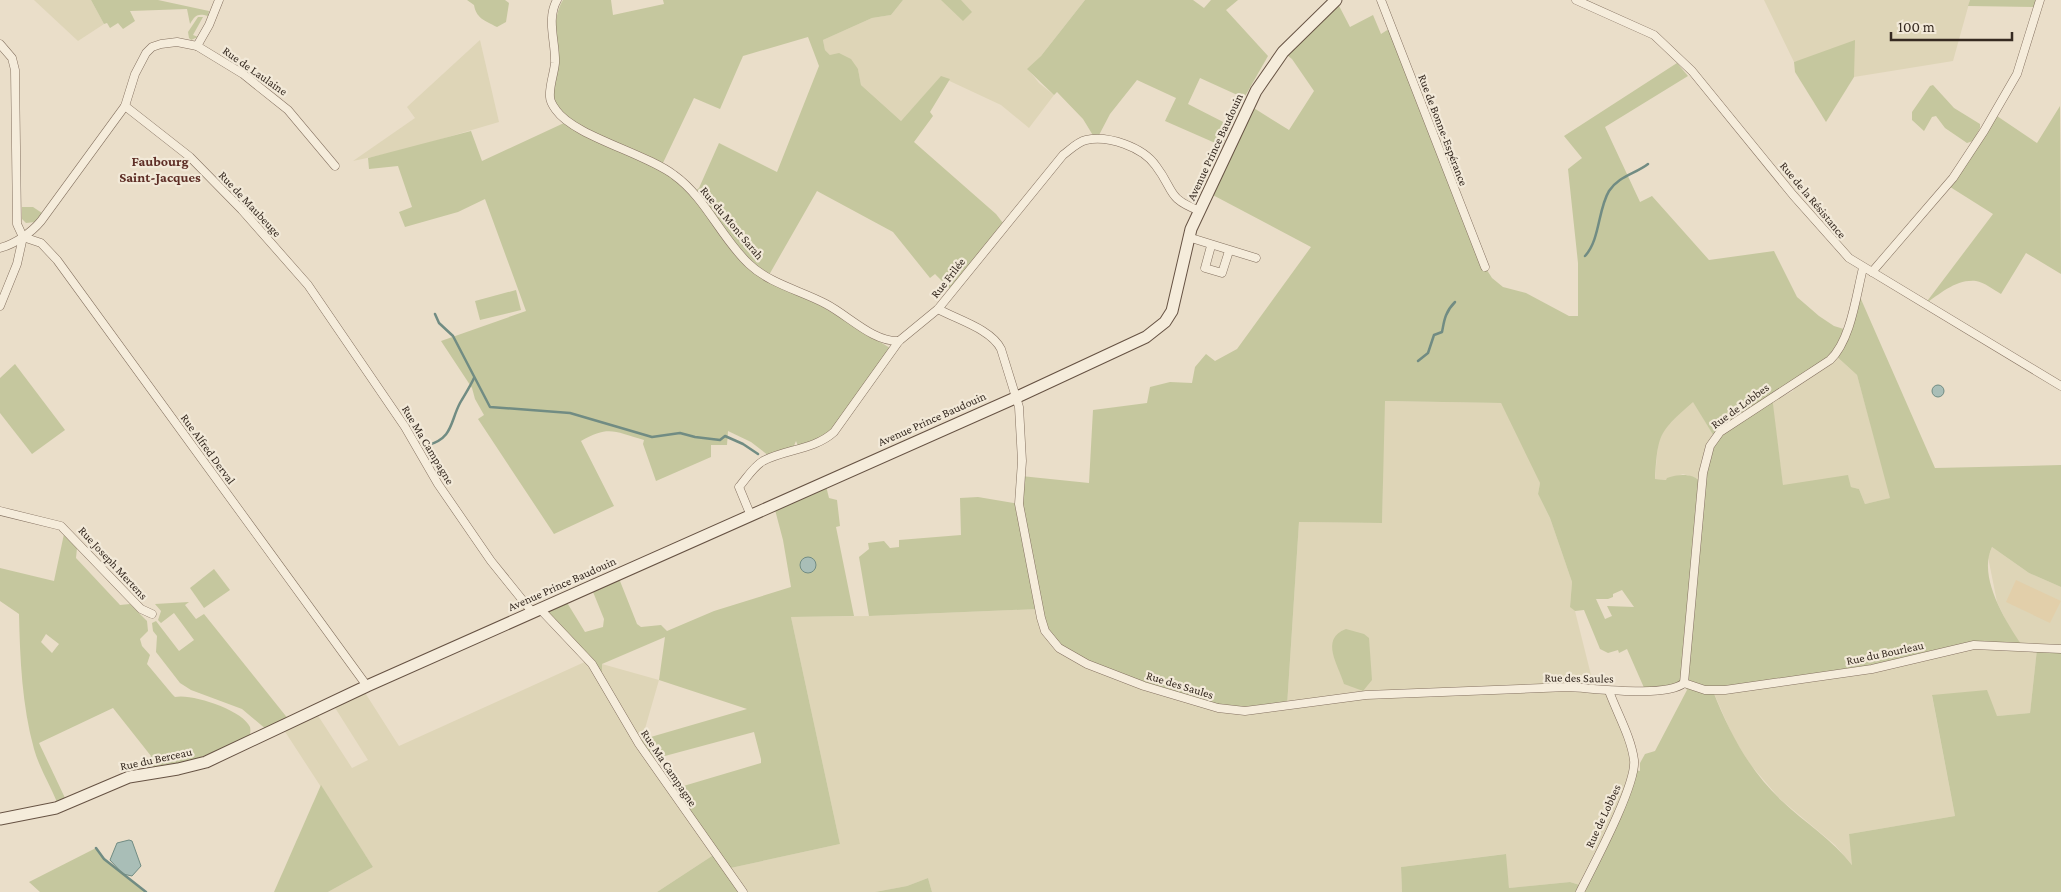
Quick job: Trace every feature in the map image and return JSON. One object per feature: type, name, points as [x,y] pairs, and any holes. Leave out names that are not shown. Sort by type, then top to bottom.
[{"type":"street","points":[[0,248],[35,229],[125,106],[140,62],[152,47],[177,42],[199,42],[209,26],[219,0]]},
{"type":"street","name":"Rue du Mont Sarah","points":[[557,0],[552,15],[555,60],[550,97],[555,109],[564,119],[580,129],[630,151],[675,175],[699,200],[741,255],[759,272],[828,304],[877,336],[899,341]]},
{"type":"street","name":"Avenue Prince Baudouin","points":[[367,686],[1137,342],[1164,322],[1175,305],[1188,237],[1266,75],[1283,52],[1336,0]]},
{"type":"street","name":"Rue de Bonne-Espérance","points":[[1381,0],[1485,267]]},
{"type":"street","name":"Rue de la Résistance","points":[[1576,0],[1654,35],[1674,52],[1840,248],[1863,268],[2061,386]]},
{"type":"street","points":[[1872,272],[1953,178],[1984,131],[2017,74],[2040,0]]},
{"type":"street","name":"Rue de Laulaine","points":[[199,42],[252,80],[288,110],[308,130],[335,166]]},
{"type":"street","points":[[0,44],[12,58],[15,70],[17,228],[22,237],[17,264],[0,306]]},
{"type":"street","name":"Rue de Maubeuge","points":[[125,106],[190,157],[242,210],[308,285]]},
{"type":"street","name":"Rue Frilée","points":[[751,516],[739,491],[739,487],[748,475],[761,462],[825,440],[834,432],[899,341],[938,309],[1063,155],[1085,140],[1116,142],[1143,154],[1156,166],[1176,200],[1200,211]]},
{"type":"street","name":"Rue Alfred Derval","points":[[22,237],[41,243],[57,260],[367,686]]},
{"type":"street","points":[[1188,237],[1211,246],[1256,258]]},
{"type":"street","points":[[1211,246],[1205,268],[1222,273],[1229,251]]},
{"type":"street","name":"Rue de Lobbes","points":[[1684,684],[1703,473],[1710,446],[1720,432],[1830,360],[1839,351],[1847,330],[1863,268]]},
{"type":"street","name":"Rue Ma Campagne","points":[[308,285],[405,427],[438,484],[491,561],[536,611],[592,664],[639,744],[743,892]]},
{"type":"street","name":"Rue des Saules","points":[[938,309],[997,342],[1019,407],[1022,461],[1019,504],[1041,618],[1045,630],[1059,648],[1087,664],[1144,686],[1218,708],[1245,711],[1366,695],[1568,688],[1594,688],[1609,691],[1673,689],[1684,684]]},
{"type":"street","name":"Rue Joseph Mertens","points":[[0,511],[61,526],[141,609],[152,614]]},
{"type":"street","name":"Rue du Bourleau","points":[[1684,684],[1705,690],[1725,690],[1872,669],[1974,645],[2061,649]]},
{"type":"street","name":"Rue du Berceau","points":[[0,819],[51,810],[129,777],[178,769],[206,762],[367,686]]},
{"type":"street","name":"Rue de Lobbes","points":[[1580,892],[1629,789],[1634,770],[1632,752],[1609,691]]},
{"type":"shaded area","points":[[34,0],[91,0],[104,24],[78,41]]},
{"type":"shaded area","points":[[903,0],[1085,0],[1041,56],[1028,69],[1039,83],[1054,95],[1029,128],[1001,105],[941,77],[901,121],[861,85],[858,69],[830,55],[825,50],[823,40],[872,18],[891,15]]},
{"type":"shaded area","points":[[1764,0],[1970,0],[1953,61],[1854,77],[1854,65],[1810,58],[1794,62]]},
{"type":"shaded area","points":[[480,40],[499,122],[404,150],[353,161],[415,118],[407,107]]},
{"type":"shaded area","points":[[1837,357],[1857,375],[1891,498],[1865,504],[1859,489],[1851,487],[1848,476],[1783,486],[1772,402],[1793,391],[1796,385]]},
{"type":"shaded area","points":[[1384,401],[1501,403],[1536,470],[1540,483],[1538,494],[1550,518],[1572,582],[1570,606],[1575,611],[1594,687],[1609,691],[1632,752],[1634,770],[1583,886],[1570,882],[1509,888],[1505,854],[1401,867],[1402,892],[932,892],[928,878],[907,886],[875,892],[743,892],[726,869],[840,844],[791,617],[869,616],[1039,609],[1287,706],[1299,522],[1382,523]]},
{"type":"shaded area","points":[[1693,401],[1715,438],[1702,483],[1698,479],[1683,474],[1667,480],[1655,479],[1658,443],[1667,424]]},
{"type":"shaded area","points":[[1992,547],[2029,573],[2061,587],[2061,649],[2037,649],[2030,713],[1997,716],[1932,696],[1955,816],[1849,834],[1853,866],[1835,845],[1780,799],[1750,764],[1733,737],[1713,691],[1954,648],[2023,648],[2008,625],[1997,602],[1988,557]]},
{"type":"shaded area","points":[[589,660],[601,679],[602,664],[659,680],[642,739],[637,741],[715,854],[657,892],[328,892],[373,867],[282,727],[315,711],[352,768],[368,760],[332,703],[362,688],[399,746]]},
{"type":"green space","points":[[91,0],[158,0],[209,11],[208,16],[197,16],[190,24],[187,9],[130,11],[135,21],[123,29],[118,23],[110,28],[107,23],[104,24]]},
{"type":"green space","points":[[467,0],[505,0],[509,3],[506,22],[497,27],[485,21],[479,16],[474,5]]},
{"type":"green space","points":[[563,0],[611,0],[613,15],[664,4],[663,0],[903,0],[891,15],[872,18],[823,40],[825,50],[830,55],[839,53],[851,59],[858,69],[861,85],[901,121],[941,76],[950,79],[930,112],[933,116],[914,142],[996,214],[1003,223],[950,289],[935,274],[930,278],[893,232],[817,191],[769,275],[745,257],[694,192],[699,188],[719,143],[777,172],[819,66],[808,37],[743,56],[720,109],[694,98],[662,165],[600,138],[569,119],[559,109],[553,98],[552,81],[556,25],[558,12]]},
{"type":"green space","points":[[941,0],[961,0],[972,12],[963,21]]},
{"type":"green space","points":[[1085,0],[1193,0],[1204,8],[1211,0],[1238,0],[1226,10],[1268,56],[1244,98],[1200,78],[1188,104],[1231,126],[1222,146],[1165,121],[1176,98],[1137,80],[1110,114],[1098,137],[1094,137],[1083,119],[1057,92],[1054,95],[1027,69],[1041,56]]},
{"type":"green space","points":[[1336,0],[1350,27],[1373,15],[1381,34],[1392,27],[1485,267],[1492,278],[1503,287],[1526,293],[1569,316],[1578,316],[1578,263],[1568,169],[1582,158],[1564,136],[1677,63],[1688,76],[1605,127],[1640,202],[1652,196],[1709,260],[1774,251],[1797,297],[1834,326],[1847,330],[1860,297],[1935,468],[2061,465],[2061,587],[2029,573],[1992,547],[1988,559],[1988,572],[1996,600],[2024,648],[1987,645],[1897,664],[1713,691],[1741,750],[1770,789],[1827,839],[1852,865],[1849,834],[1955,816],[1932,695],[1987,690],[1997,716],[2030,713],[2037,649],[2061,649],[2061,892],[1402,892],[1401,867],[1506,854],[1509,888],[1570,882],[1583,886],[1634,770],[1640,771],[1640,763],[1645,754],[1655,751],[1687,690],[1684,684],[1645,690],[1627,649],[1619,653],[1618,650],[1608,653],[1600,649],[1584,610],[1575,611],[1570,607],[1572,582],[1550,518],[1538,494],[1540,483],[1501,403],[1385,401],[1382,523],[1299,522],[1287,706],[1218,708],[1087,664],[1051,639],[1039,609],[869,616],[859,557],[869,549],[868,543],[884,541],[890,548],[899,547],[899,540],[961,535],[960,498],[978,497],[1019,504],[1021,476],[1089,483],[1093,410],[1147,403],[1150,387],[1170,382],[1192,383],[1195,367],[1206,354],[1215,361],[1237,349],[1311,247],[1209,193],[1249,105],[1289,130],[1314,91],[1292,59],[1283,52]],"holes":[[[1835,355],[1857,375],[1890,498],[1865,504],[1859,489],[1851,487],[1848,475],[1783,485],[1772,396]],[[1693,402],[1715,438],[1701,482],[1694,477],[1685,475],[1667,478],[1666,480],[1655,479],[1659,442],[1662,434],[1673,420]],[[1622,590],[1634,607],[1607,606],[1612,616],[1605,619],[1596,599],[1608,599],[1613,597],[1613,594]]]},
{"type":"green space","points":[[1970,0],[2040,0],[2038,7],[1968,6]]},
{"type":"green space","points":[[198,17],[203,17],[193,35],[198,37],[191,40],[188,32]]},
{"type":"green space","points":[[1855,40],[1854,77],[1826,122],[1795,72],[1794,62]]},
{"type":"green space","points":[[1933,85],[1954,108],[1980,124],[1980,128],[1973,141],[1967,143],[1945,128],[1936,116],[1932,117],[1924,131],[1912,120],[1912,112],[1930,86]]},
{"type":"green space","points":[[2060,106],[2061,274],[2026,253],[2001,294],[1982,283],[1969,281],[1949,288],[1925,304],[1993,214],[1947,185],[1994,114],[2037,143]]},
{"type":"green space","points":[[564,123],[625,151],[674,178],[692,194],[767,281],[821,306],[890,348],[888,354],[834,427],[822,437],[798,446],[796,441],[793,448],[769,456],[751,442],[728,431],[727,445],[711,445],[711,457],[656,481],[643,444],[644,440],[619,433],[606,432],[581,441],[614,506],[554,534],[478,419],[484,415],[475,399],[472,388],[441,341],[526,311],[485,199],[458,212],[405,227],[399,212],[412,207],[398,166],[369,169],[368,158],[471,131],[482,161]]},
{"type":"green space","points":[[22,207],[33,207],[42,213],[35,222],[26,223],[22,219]]},
{"type":"green space","points":[[516,290],[521,310],[480,320],[475,301]]},
{"type":"green space","points":[[15,364],[65,430],[32,454],[0,413],[0,378]]},
{"type":"green space","points":[[825,482],[829,498],[837,500],[840,526],[836,527],[854,616],[791,617],[840,844],[726,869],[743,892],[657,892],[715,854],[670,790],[761,763],[761,759],[754,732],[650,760],[637,741],[747,709],[659,680],[665,637],[602,664],[602,680],[540,609],[566,601],[585,632],[603,627],[604,619],[591,587],[614,577],[620,581],[637,624],[641,627],[661,625],[667,631],[714,611],[791,587],[783,540],[774,506]]},
{"type":"green space","points":[[64,534],[77,548],[76,558],[120,605],[130,604],[147,621],[148,631],[140,639],[142,646],[150,655],[147,664],[172,694],[175,697],[183,696],[204,700],[238,715],[250,727],[249,739],[190,761],[150,767],[146,764],[151,756],[113,708],[39,743],[65,798],[57,802],[34,749],[22,682],[19,614],[0,601],[0,568],[54,581]],"holes":[[[46,634],[59,644],[52,653],[41,642]]]},
{"type":"green space","points":[[214,569],[230,590],[204,608],[190,588]]},
{"type":"green space","points":[[189,602],[185,605],[196,619],[204,614],[289,720],[267,730],[242,709],[191,690],[180,683],[156,652],[157,636],[153,631],[152,623],[156,621],[179,651],[194,640],[174,613],[161,623],[158,620],[161,611],[155,604]]},
{"type":"green space","points":[[1346,629],[1364,634],[1369,638],[1372,680],[1363,691],[1344,684],[1333,654],[1332,646],[1334,639],[1338,633]]},
{"type":"green space","points":[[321,785],[373,867],[328,892],[274,892]]},
{"type":"green space","points":[[96,848],[104,859],[146,892],[40,892],[29,882]]},
{"type":"green space","points":[[928,878],[932,892],[875,892],[907,886]]},
{"type":"sand","points":[[2016,580],[2061,601],[2050,623],[2006,602]]},
{"type":"water","points":[[1940,385],[1943,386],[1943,396],[1936,397],[1933,396],[1932,389],[1933,386]]},
{"type":"water","points":[[805,557],[811,557],[816,562],[814,571],[805,573],[800,568],[800,562]]},
{"type":"water","points":[[132,841],[141,866],[132,876],[123,874],[110,860],[117,843]]},
{"type":"waterway","points":[[1585,256],[1594,242],[1605,198],[1609,191],[1617,182],[1648,164]]},
{"type":"waterway","points":[[1418,361],[1428,353],[1434,335],[1442,332],[1447,314],[1455,302]]},
{"type":"waterway","points":[[435,314],[439,323],[453,336],[490,407],[570,413],[652,437],[680,433],[720,440],[725,436],[743,444],[758,454]]},
{"type":"waterway","points":[[428,445],[436,442],[446,434],[474,378]]},
{"type":"waterway","points":[[96,848],[104,859],[146,892]]},
{"type":"district","name":"Faubourg Saint-Jacques","points":[[160,170]]}]
